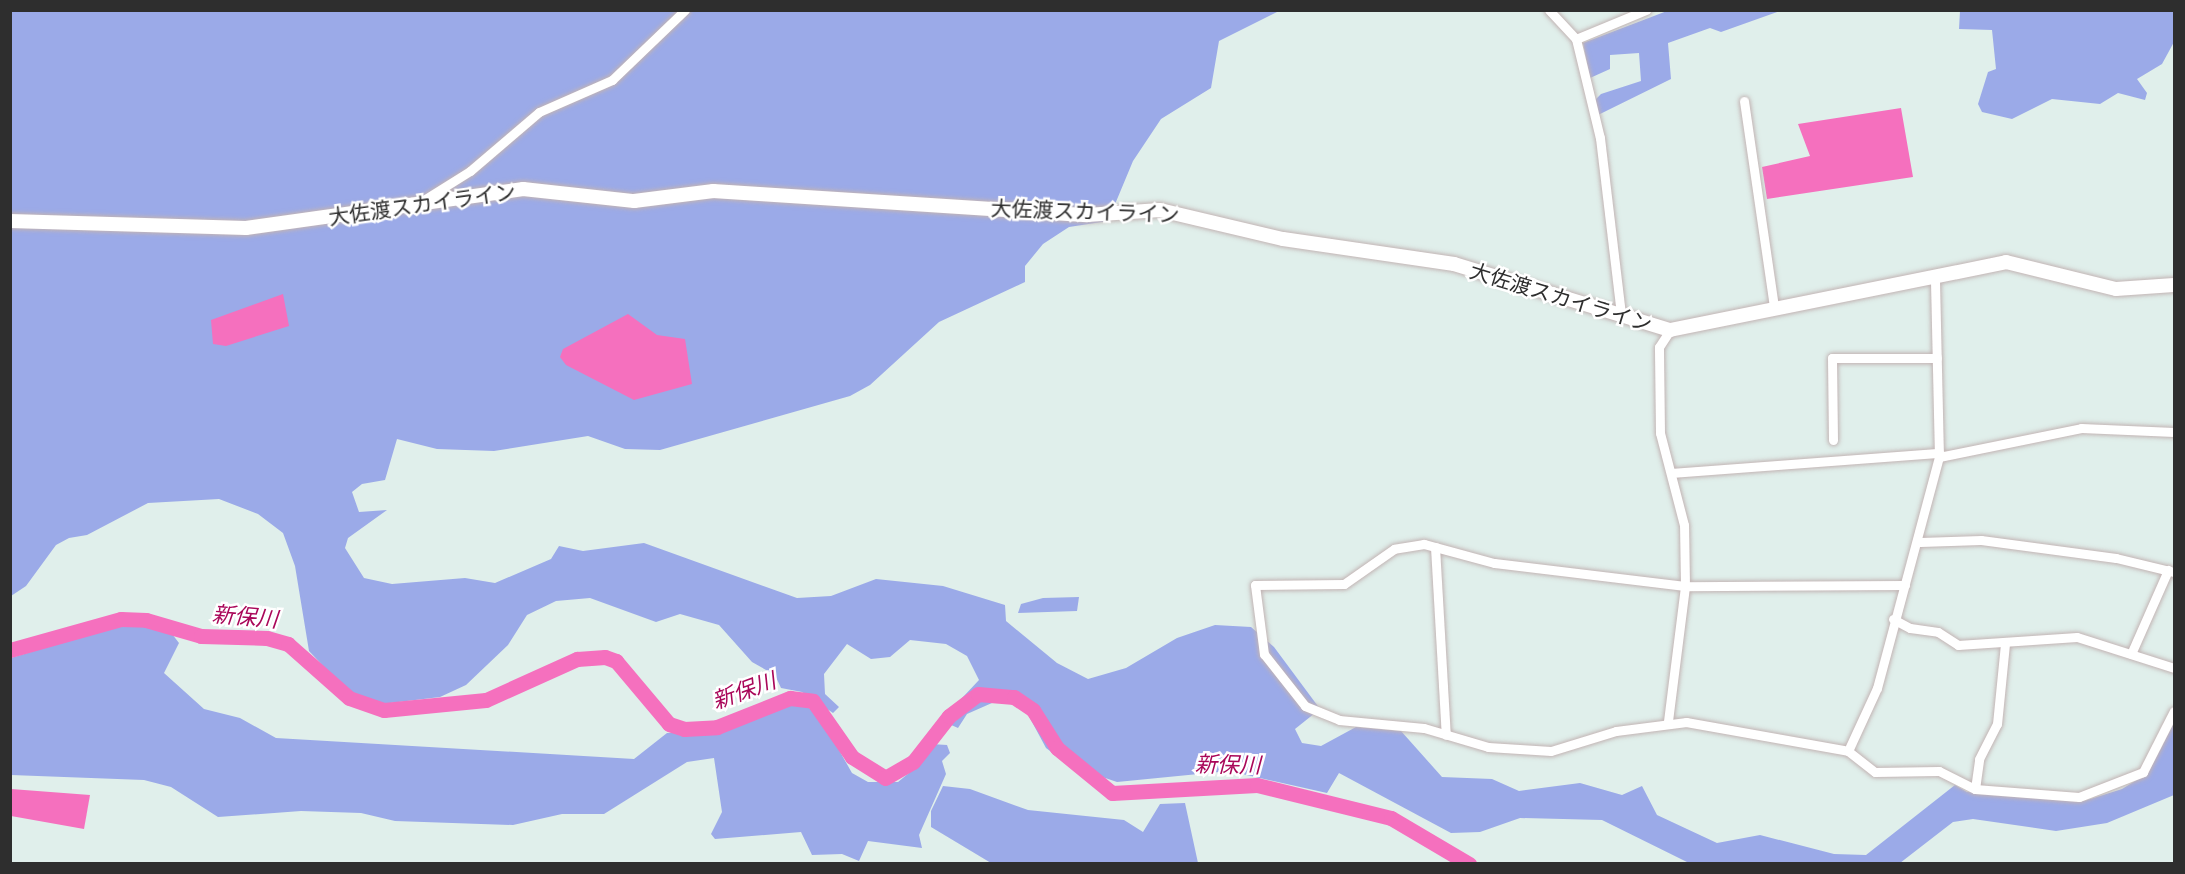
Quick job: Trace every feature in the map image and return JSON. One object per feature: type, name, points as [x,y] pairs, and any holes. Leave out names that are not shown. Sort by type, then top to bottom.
[{"type":"street","points":[[422,201],[470,171],[539,112],[612,80],[685,10]]},
{"type":"street","points":[[1548,10],[1576,39],[1604,154],[1621,315]]},
{"type":"street","points":[[1576,39],[1646,10]]},
{"type":"street","points":[[1744,101],[1774,306]]},
{"type":"street","name":"大佐渡スカイライン","points":[[10,220],[246,228],[422,201],[514,190],[634,201],[713,191],[1087,215],[1160,210],[1283,239],[1454,264],[1670,330],[1774,306],[2006,261],[2116,289],[2175,285]]},
{"type":"street","points":[[1848,751],[1877,688],[1893,619],[1920,542],[1939,455],[1935,274]]},
{"type":"street","points":[[1668,721],[1685,586],[1684,525],[1660,433],[1659,347],[1670,330]]},
{"type":"street","points":[[1833,440],[1832,358],[1937,358]]},
{"type":"street","points":[[1672,473],[1939,455],[2081,428],[2175,432]]},
{"type":"street","points":[[1920,542],[1980,540],[2171,571],[2131,654]]},
{"type":"street","points":[[1905,585],[1685,586],[1494,563],[1435,546],[1394,549],[1344,584],[1255,585],[1264,654],[1305,706],[1339,720],[1424,728],[1488,747],[1551,751],[1668,721],[1848,751],[1875,772],[1939,771],[1975,789],[2079,797],[2122,784],[2143,772],[2175,711]]},
{"type":"street","points":[[1435,546],[1446,735]]},
{"type":"street","points":[[1893,619],[1938,632],[1958,645],[2005,644],[2059,635],[2131,654],[2175,669]]},
{"type":"street","points":[[1975,789],[1979,759],[1997,724],[2005,644]]},
{"type":"shaded area","points":[[11,11],[1279,11],[1219,41],[1211,88],[1161,119],[1133,161],[1108,221],[1069,227],[1043,244],[1025,266],[1025,282],[939,322],[870,385],[850,396],[660,450],[625,449],[588,436],[494,451],[437,449],[397,439],[385,480],[362,484],[352,492],[359,512],[387,510],[348,538],[345,548],[364,578],[392,584],[465,578],[495,583],[551,559],[559,546],[583,551],[644,543],[797,598],[831,596],[876,579],[943,586],[1005,605],[1006,621],[1057,663],[1088,679],[1126,668],[1177,638],[1215,625],[1251,627],[1274,647],[1320,709],[1295,729],[1302,743],[1321,746],[1356,727],[1401,731],[1442,777],[1492,779],[1519,791],[1580,783],[1622,795],[1642,786],[1657,815],[1717,843],[1760,835],[1834,854],[1866,855],[1955,785],[1967,792],[2084,801],[2122,789],[2148,773],[2174,723],[2174,795],[2107,823],[2056,831],[1973,819],[1953,822],[1900,863],[1689,863],[1602,820],[1520,818],[1480,832],[1451,833],[1339,773],[1327,793],[1229,771],[1117,782],[1070,766],[1046,748],[1024,707],[1001,699],[967,714],[958,728],[949,724],[947,714],[979,680],[967,656],[946,644],[910,640],[890,657],[871,659],[847,644],[824,674],[825,694],[839,707],[833,713],[802,692],[781,688],[775,675],[752,662],[719,625],[680,614],[656,622],[590,598],[556,601],[527,615],[508,645],[466,685],[440,697],[382,704],[348,692],[309,651],[295,566],[283,533],[258,514],[219,499],[148,503],[87,535],[69,538],[56,545],[26,586],[11,596]]},
{"type":"shaded area","points":[[1667,11],[1780,11],[1721,32],[1710,28],[1668,43],[1671,79],[1598,115],[1594,101],[1601,94],[1641,81],[1639,53],[1610,55],[1610,69],[1590,78],[1583,43]]},
{"type":"shaded area","points":[[1960,11],[2174,11],[2174,42],[2162,64],[2137,79],[2147,93],[2145,100],[2118,93],[2100,104],[2052,99],[2012,119],[1982,112],[1978,104],[1988,72],[1996,69],[1992,30],[1959,29]]},
{"type":"shaded area","points":[[1901,108],[1913,177],[1767,199],[1762,167],[1810,156],[1798,124]]},
{"type":"shaded area","points":[[283,294],[289,326],[226,346],[213,344],[211,320]]},
{"type":"shaded area","points":[[628,314],[657,335],[685,339],[692,384],[634,400],[566,365],[560,357],[563,349]]},
{"type":"shaded area","points":[[1079,597],[1077,611],[1018,613],[1021,604],[1043,598]]},
{"type":"shaded area","points":[[123,624],[169,630],[179,643],[164,673],[204,709],[240,718],[276,738],[634,759],[667,733],[727,730],[798,702],[818,713],[852,773],[868,782],[898,782],[920,764],[931,744],[947,745],[950,753],[942,761],[946,774],[919,835],[922,848],[868,841],[859,861],[842,854],[812,855],[801,832],[715,839],[711,834],[722,812],[714,758],[687,762],[604,814],[562,814],[513,825],[395,821],[361,813],[301,811],[218,817],[171,787],[144,780],[11,775],[11,658]]},
{"type":"shaded area","points":[[943,786],[970,789],[1028,810],[1124,820],[1143,832],[1160,804],[1185,803],[1198,863],[991,863],[931,827],[931,811]]},
{"type":"shaded area","points":[[11,789],[90,795],[84,829],[11,816]]},
{"type":"waterway","name":"新保川","points":[[10,650],[121,619],[146,620],[201,636],[267,638],[288,644],[349,698],[384,710],[486,700],[577,659],[605,657],[616,661],[669,724],[684,729],[717,727],[790,698],[813,701],[852,757],[885,778],[913,762],[949,716],[978,694],[1014,697],[1033,710],[1057,748],[1112,793],[1257,785],[1391,818],[1469,864]]}]
